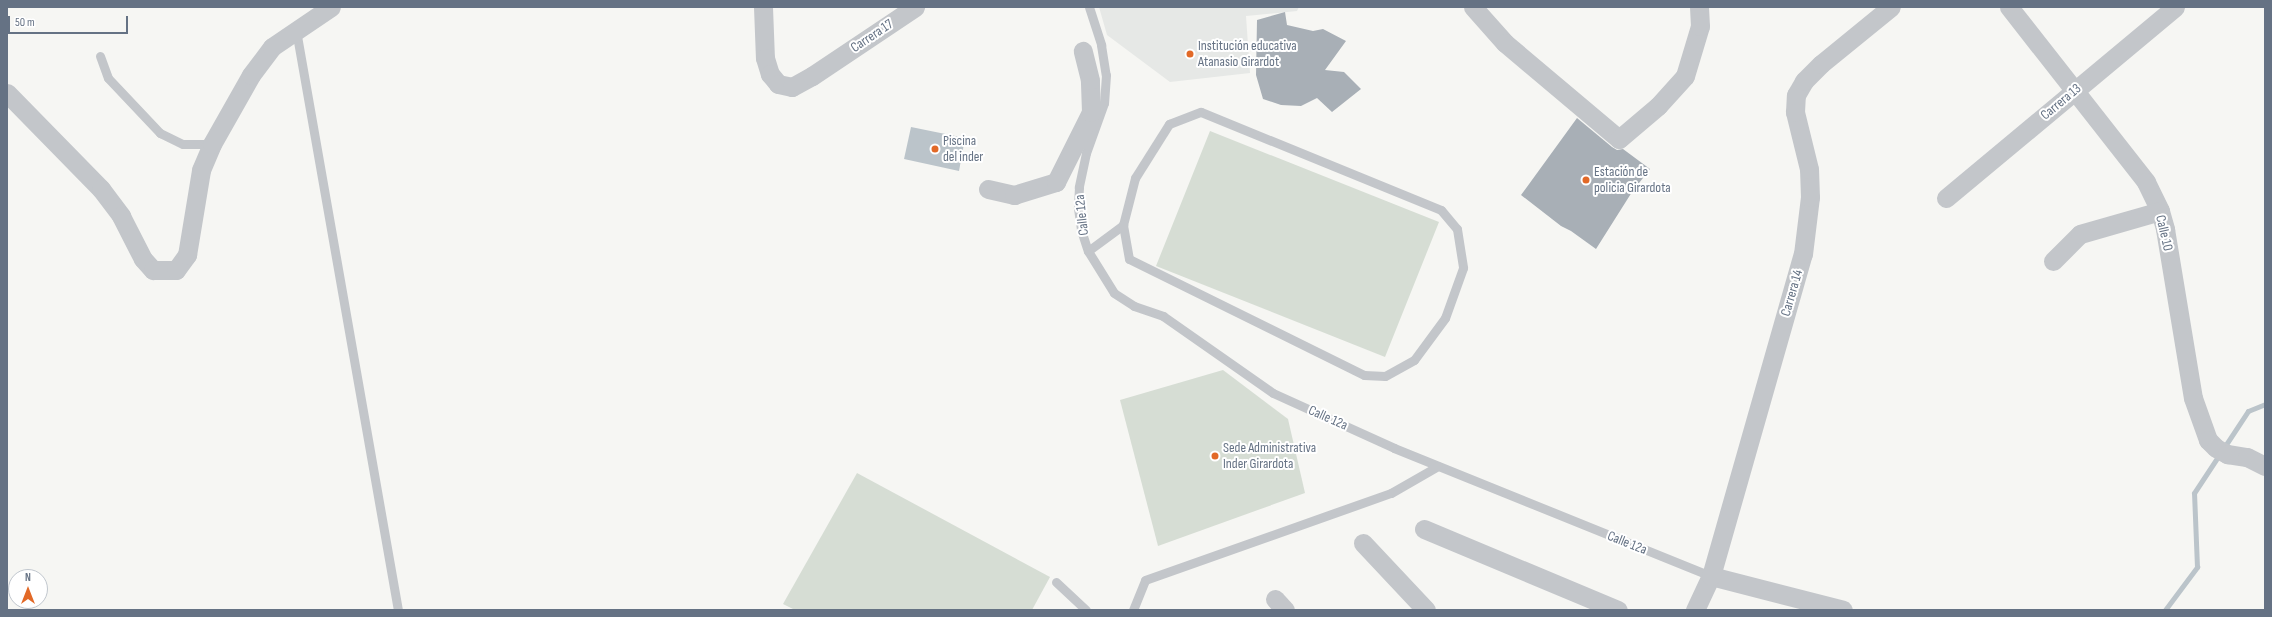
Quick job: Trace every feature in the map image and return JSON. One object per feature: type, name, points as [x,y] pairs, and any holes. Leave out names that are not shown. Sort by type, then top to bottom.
[{"type":"street","points":[[7,94],[101,189],[121,216],[143,260],[153,270],[176,270],[187,255],[201,170],[212,144],[251,75],[272,47],[331,7]]},
{"type":"street","name":"Carrera 17","points":[[763,7],[765,58],[770,74],[778,84],[792,87],[828,66],[915,7]]},
{"type":"street","points":[[1473,7],[1505,43],[1619,139],[1658,106],[1685,76],[1700,26],[1699,7]]},
{"type":"street","name":"Carrera 14","points":[[1696,610],[1711,576],[1796,281],[1806,240],[1810,197],[1809,169],[1795,112],[1796,95],[1804,81],[1821,64],[1891,7]]},
{"type":"street","name":"Calle 10","points":[[2009,7],[2076,90],[2146,182],[2160,211],[2165,229],[2193,398],[2208,440],[2216,448],[2226,454],[2247,457],[2265,466]]},
{"type":"street","name":"Carrera 13","points":[[1946,198],[2175,7]]},
{"type":"street","points":[[988,188],[1014,195],[1056,182],[1091,112],[1087,50]]},
{"type":"street","points":[[2053,261],[2080,234],[2160,211]]},
{"type":"street","points":[[1424,529],[1618,610]]},
{"type":"street","points":[[1363,543],[1426,610]]},
{"type":"street","name":"Calle 12a","points":[[1711,576],[1843,610]]},
{"type":"lane","name":"Calle 12a","points":[[1089,7],[1087,50],[1106,74],[1104,103],[1086,153],[1079,187],[1078,208],[1081,230],[1088,251],[1114,294],[1134,306],[1163,316],[1274,393],[1438,466],[1711,576]]},
{"type":"lane","points":[[296,30],[398,610]]},
{"type":"lane","points":[[100,56],[108,78],[160,133],[183,144],[212,144]]},
{"type":"lane","points":[[1088,251],[1123,225],[1135,178],[1169,124],[1201,112],[1441,210],[1457,230],[1463,268],[1446,318],[1414,360],[1385,376],[1364,375],[1129,259],[1123,225]]},
{"type":"lane","points":[[1133,610],[1145,580],[1391,493],[1438,466]]},
{"type":"lane","points":[[1056,582],[1086,610]]},
{"type":"shaded area","name":"Institución educativa Atanasio Girardot","points":[[1099,7],[1299,7],[1297,11],[1246,16],[1250,73],[1170,82],[1107,35]]},
{"type":"shaded area","name":"Piscina del inder","points":[[911,127],[965,138],[959,171],[904,159]]},
{"type":"shaded area","points":[[1210,131],[1439,222],[1385,357],[1156,266]]},
{"type":"shaded area","name":"Sede Administrativa Inder Girardota","points":[[1223,370],[1288,419],[1305,493],[1158,546],[1120,400]]},
{"type":"shaded area","points":[[857,473],[1050,577],[1032,610],[795,610],[783,604]]},
{"type":"building","points":[[1285,12],[1287,25],[1313,31],[1323,29],[1346,41],[1325,70],[1344,72],[1361,89],[1332,112],[1317,98],[1301,106],[1281,105],[1263,99],[1256,75],[1257,20]]},
{"type":"building","name":"Estación de policia Girardota","points":[[1577,118],[1612,147],[1617,150],[1623,149],[1650,169],[1632,192],[1596,249],[1571,231],[1561,226],[1521,195]]},
{"type":"waterway","points":[[2165,610],[2197,567],[2194,493],[2248,411],[2265,404]]},
{"type":"place","name":"Institución educativa Atanasio Girardot","points":[[1190,54]]},
{"type":"place","name":"Piscina del inder","points":[[935,149]]},
{"type":"place","name":"Estación de policia Girardota","points":[[1586,180]]},
{"type":"place","name":"Sede Administrativa Inder Girardota","points":[[1215,456]]}]
